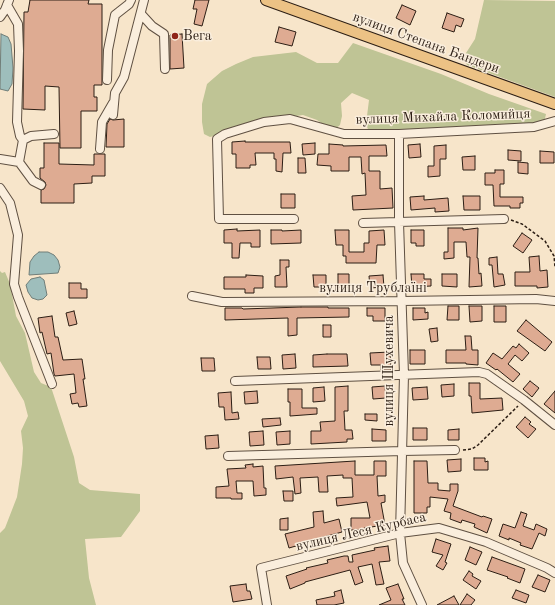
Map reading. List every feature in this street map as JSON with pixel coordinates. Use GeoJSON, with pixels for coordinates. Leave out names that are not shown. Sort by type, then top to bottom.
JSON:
{"type":"FeatureCollection","features":[{"type":"Feature","properties":{"kind":"main road","name":"вулиця Степана Бандери"},"geometry":{"type":"LineString","coordinates":[[272,1],[555,104]]}},
{"type":"Feature","properties":{"kind":"street"},"geometry":{"type":"LineString","coordinates":[[107,80],[108,50],[115,14],[129,4],[131,0]]}},
{"type":"Feature","properties":{"kind":"street"},"geometry":{"type":"LineString","coordinates":[[113,115],[114,93],[124,77],[144,0]]}},
{"type":"Feature","properties":{"kind":"street"},"geometry":{"type":"LineString","coordinates":[[0,17],[8,3]]}},
{"type":"Feature","properties":{"kind":"street"},"geometry":{"type":"LineString","coordinates":[[8,3],[18,24],[19,50],[17,122],[20,136],[23,140],[19,162]]}},
{"type":"Feature","properties":{"kind":"street"},"geometry":{"type":"LineString","coordinates":[[141,14],[152,26],[164,34],[165,69]]}},
{"type":"Feature","properties":{"kind":"street"},"geometry":{"type":"LineString","coordinates":[[100,149],[102,122],[114,102]]}},
{"type":"Feature","properties":{"kind":"street","name":"вулиця Михайла Коломийця"},"geometry":{"type":"LineString","coordinates":[[294,219],[220,219],[217,139],[225,134],[264,122],[290,119],[344,134],[399,134],[534,127],[555,121]]}},
{"type":"Feature","properties":{"kind":"street"},"geometry":{"type":"LineString","coordinates":[[23,140],[31,136],[54,134]]}},
{"type":"Feature","properties":{"kind":"street","name":"вулиця Шухевича"},"geometry":{"type":"LineString","coordinates":[[399,134],[404,375],[400,533],[403,563],[422,605]]}},
{"type":"Feature","properties":{"kind":"street"},"geometry":{"type":"LineString","coordinates":[[0,159],[19,162],[33,180],[41,185]]}},
{"type":"Feature","properties":{"kind":"street"},"geometry":{"type":"LineString","coordinates":[[0,188],[10,203],[18,235],[14,284],[52,384]]}},
{"type":"Feature","properties":{"kind":"street"},"geometry":{"type":"LineString","coordinates":[[364,223],[504,219]]}},
{"type":"Feature","properties":{"kind":"street","name":"вулиця Трублаїні"},"geometry":{"type":"LineString","coordinates":[[192,296],[222,302],[536,299],[555,301]]}},
{"type":"Feature","properties":{"kind":"street"},"geometry":{"type":"LineString","coordinates":[[235,381],[479,372],[487,374],[524,400],[555,425]]}},
{"type":"Feature","properties":{"kind":"street"},"geometry":{"type":"LineString","coordinates":[[228,456],[455,450]]}},
{"type":"Feature","properties":{"kind":"street","name":"вулиця Леся Курбаса"},"geometry":{"type":"LineString","coordinates":[[267,605],[261,568],[400,533],[439,528],[486,542],[547,568],[555,573]]}},
{"type":"Feature","properties":{"kind":"path"},"geometry":{"type":"LineString","coordinates":[[504,219],[522,224],[545,241],[554,256],[555,266]]}},
{"type":"Feature","properties":{"kind":"path"},"geometry":{"type":"LineString","coordinates":[[455,450],[472,449],[478,445],[524,400]]}},
{"type":"Feature","properties":{"kind":"green space"},"geometry":{"type":"Polygon","coordinates":[[[484,0],[555,1],[555,97],[467,65],[465,60],[466,53],[475,39],[484,0]]]}},
{"type":"Feature","properties":{"kind":"green space"},"geometry":{"type":"Polygon","coordinates":[[[353,43],[441,74],[489,94],[546,114],[544,123],[369,132],[366,124],[369,100],[352,93],[341,103],[342,116],[340,125],[333,131],[317,120],[303,115],[268,120],[210,137],[204,134],[202,104],[207,84],[222,71],[253,57],[296,52],[317,63],[338,63],[353,43]]]}},
{"type":"Feature","properties":{"kind":"green space"},"geometry":{"type":"Polygon","coordinates":[[[0,271],[2,273],[5,272],[10,284],[16,316],[25,333],[34,372],[41,383],[51,387],[74,457],[79,483],[90,490],[140,494],[140,511],[121,537],[85,539],[89,578],[96,605],[0,605],[0,533],[5,528],[17,497],[23,448],[21,431],[28,416],[24,401],[0,361],[0,271]]]}},
{"type":"Feature","properties":{"kind":"water"},"geometry":{"type":"Polygon","coordinates":[[[1,34],[8,37],[11,44],[13,68],[12,84],[8,91],[0,89],[1,34]]]}},
{"type":"Feature","properties":{"kind":"water"},"geometry":{"type":"Polygon","coordinates":[[[39,252],[48,252],[54,255],[58,260],[60,267],[58,273],[29,275],[30,262],[39,252]]]}},
{"type":"Feature","properties":{"kind":"water"},"geometry":{"type":"Polygon","coordinates":[[[40,277],[44,280],[47,295],[43,299],[38,300],[32,298],[26,285],[31,279],[40,277]]]}},
{"type":"Feature","properties":{"kind":"building"},"geometry":{"type":"Polygon","coordinates":[[[30,0],[89,0],[88,4],[102,4],[102,85],[94,85],[94,97],[97,97],[97,111],[81,111],[81,148],[60,148],[59,87],[45,86],[45,110],[23,109],[24,12],[28,12],[30,0]]]}},
{"type":"Feature","properties":{"kind":"building"},"geometry":{"type":"Polygon","coordinates":[[[195,0],[209,0],[202,26],[194,24],[197,9],[193,9],[195,0]]]}},
{"type":"Feature","properties":{"kind":"building"},"geometry":{"type":"Polygon","coordinates":[[[402,5],[416,11],[410,25],[396,18],[402,5]]]}},
{"type":"Feature","properties":{"kind":"building"},"geometry":{"type":"Polygon","coordinates":[[[447,13],[464,19],[461,27],[456,25],[454,32],[442,28],[447,13]]]}},
{"type":"Feature","properties":{"kind":"building"},"geometry":{"type":"Polygon","coordinates":[[[279,27],[296,32],[292,46],[275,42],[279,27]]]}},
{"type":"Feature","properties":{"kind":"building"},"geometry":{"type":"Polygon","coordinates":[[[182,34],[184,68],[170,69],[170,35],[182,34]]]}},
{"type":"Feature","properties":{"kind":"building"},"geometry":{"type":"Polygon","coordinates":[[[110,119],[124,119],[124,147],[106,147],[107,124],[110,119]]]}},
{"type":"Feature","properties":{"kind":"building"},"geometry":{"type":"Polygon","coordinates":[[[232,142],[290,142],[291,153],[283,153],[282,172],[276,171],[276,159],[274,159],[274,153],[255,153],[256,165],[250,165],[250,168],[236,168],[236,154],[232,154],[232,142]]]}},
{"type":"Feature","properties":{"kind":"building"},"geometry":{"type":"Polygon","coordinates":[[[44,143],[59,143],[59,164],[94,165],[94,154],[105,154],[105,176],[92,176],[92,183],[74,184],[74,203],[41,203],[41,190],[44,189],[46,185],[40,178],[40,168],[44,168],[44,143]]]}},
{"type":"Feature","properties":{"kind":"building"},"geometry":{"type":"Polygon","coordinates":[[[315,143],[315,154],[303,155],[302,144],[315,143]]]}},
{"type":"Feature","properties":{"kind":"building"},"geometry":{"type":"Polygon","coordinates":[[[329,144],[343,146],[386,145],[387,156],[369,156],[369,171],[380,171],[380,189],[392,188],[393,208],[353,210],[352,196],[366,195],[365,173],[362,174],[361,157],[349,157],[349,171],[331,171],[331,166],[317,165],[318,154],[329,154],[329,144]]]}},
{"type":"Feature","properties":{"kind":"building"},"geometry":{"type":"Polygon","coordinates":[[[420,144],[421,157],[409,158],[408,145],[420,144]]]}},
{"type":"Feature","properties":{"kind":"building"},"geometry":{"type":"Polygon","coordinates":[[[446,145],[446,159],[440,159],[440,176],[428,177],[428,166],[434,166],[434,146],[446,145]]]}},
{"type":"Feature","properties":{"kind":"building"},"geometry":{"type":"Polygon","coordinates":[[[508,150],[521,151],[521,161],[508,160],[508,150]]]}},
{"type":"Feature","properties":{"kind":"building"},"geometry":{"type":"Polygon","coordinates":[[[540,151],[554,152],[554,163],[540,163],[540,151]]]}},
{"type":"Feature","properties":{"kind":"building"},"geometry":{"type":"Polygon","coordinates":[[[475,156],[475,170],[463,170],[462,157],[475,156]]]}},
{"type":"Feature","properties":{"kind":"building"},"geometry":{"type":"Polygon","coordinates":[[[298,158],[305,158],[306,173],[298,173],[298,158]]]}},
{"type":"Feature","properties":{"kind":"building"},"geometry":{"type":"Polygon","coordinates":[[[518,162],[528,163],[528,174],[518,173],[518,162]]]}},
{"type":"Feature","properties":{"kind":"building"},"geometry":{"type":"Polygon","coordinates":[[[495,170],[504,170],[504,184],[500,184],[500,197],[523,197],[523,203],[520,203],[520,208],[510,208],[510,206],[494,206],[493,185],[485,185],[485,173],[495,173],[495,170]]]}},
{"type":"Feature","properties":{"kind":"building"},"geometry":{"type":"Polygon","coordinates":[[[281,194],[295,194],[295,208],[281,208],[281,194]]]}},
{"type":"Feature","properties":{"kind":"building"},"geometry":{"type":"Polygon","coordinates":[[[424,196],[424,200],[448,198],[449,211],[435,212],[435,208],[411,210],[410,197],[424,196]]]}},
{"type":"Feature","properties":{"kind":"building"},"geometry":{"type":"Polygon","coordinates":[[[463,196],[480,196],[480,210],[464,210],[463,196]]]}},
{"type":"Feature","properties":{"kind":"building"},"geometry":{"type":"Polygon","coordinates":[[[448,228],[463,228],[463,230],[478,228],[477,258],[479,274],[481,273],[482,286],[469,287],[470,257],[467,257],[466,242],[454,242],[454,258],[444,259],[444,252],[448,252],[448,228]]]}},
{"type":"Feature","properties":{"kind":"building"},"geometry":{"type":"Polygon","coordinates":[[[237,229],[237,231],[260,230],[260,247],[251,247],[251,243],[240,243],[239,258],[232,258],[232,243],[224,243],[224,230],[237,229]]]}},
{"type":"Feature","properties":{"kind":"building"},"geometry":{"type":"Polygon","coordinates":[[[271,230],[301,230],[301,243],[271,244],[271,230]]]}},
{"type":"Feature","properties":{"kind":"building"},"geometry":{"type":"Polygon","coordinates":[[[335,230],[349,230],[349,252],[364,252],[364,243],[369,243],[369,231],[384,230],[385,245],[377,245],[376,263],[346,263],[346,256],[343,256],[343,245],[336,245],[335,230]]]}},
{"type":"Feature","properties":{"kind":"building"},"geometry":{"type":"Polygon","coordinates":[[[411,230],[424,230],[424,246],[416,246],[416,243],[411,243],[411,230]]]}},
{"type":"Feature","properties":{"kind":"building"},"geometry":{"type":"Polygon","coordinates":[[[522,233],[532,240],[523,253],[513,246],[522,233]]]}},
{"type":"Feature","properties":{"kind":"building"},"geometry":{"type":"Polygon","coordinates":[[[539,256],[540,271],[547,270],[548,287],[537,288],[537,286],[515,286],[515,272],[530,272],[529,257],[539,256]]]}},
{"type":"Feature","properties":{"kind":"building"},"geometry":{"type":"Polygon","coordinates":[[[497,257],[498,274],[503,274],[505,285],[494,287],[492,265],[489,265],[489,258],[497,257]]]}},
{"type":"Feature","properties":{"kind":"building"},"geometry":{"type":"Polygon","coordinates":[[[280,260],[289,260],[289,267],[286,267],[287,287],[275,287],[275,276],[280,275],[280,260]]]}},
{"type":"Feature","properties":{"kind":"building"},"geometry":{"type":"Polygon","coordinates":[[[338,274],[349,274],[349,287],[338,287],[338,274]]]}},
{"type":"Feature","properties":{"kind":"building"},"geometry":{"type":"Polygon","coordinates":[[[411,274],[424,274],[424,279],[431,279],[431,286],[412,287],[411,274]]]}},
{"type":"Feature","properties":{"kind":"building"},"geometry":{"type":"Polygon","coordinates":[[[442,274],[457,274],[457,287],[442,286],[442,274]]]}},
{"type":"Feature","properties":{"kind":"building"},"geometry":{"type":"Polygon","coordinates":[[[246,275],[263,276],[263,288],[254,288],[254,293],[245,293],[245,289],[224,289],[224,277],[246,277],[246,275]]]}},
{"type":"Feature","properties":{"kind":"building"},"geometry":{"type":"Polygon","coordinates":[[[313,275],[326,275],[326,287],[314,287],[313,275]]]}},
{"type":"Feature","properties":{"kind":"building"},"geometry":{"type":"Polygon","coordinates":[[[383,275],[384,287],[370,288],[369,276],[383,275]]]}},
{"type":"Feature","properties":{"kind":"building"},"geometry":{"type":"Polygon","coordinates":[[[69,283],[81,283],[81,289],[87,289],[87,298],[69,298],[69,283]]]}},
{"type":"Feature","properties":{"kind":"building"},"geometry":{"type":"Polygon","coordinates":[[[448,306],[459,306],[459,320],[447,320],[448,306]]]}},
{"type":"Feature","properties":{"kind":"building"},"geometry":{"type":"Polygon","coordinates":[[[469,306],[482,306],[482,321],[470,322],[469,306]]]}},
{"type":"Feature","properties":{"kind":"building"},"geometry":{"type":"Polygon","coordinates":[[[494,306],[506,306],[506,322],[494,322],[494,306]]]}},
{"type":"Feature","properties":{"kind":"building"},"geometry":{"type":"Polygon","coordinates":[[[301,307],[349,308],[349,317],[297,318],[297,335],[288,336],[288,318],[225,320],[225,308],[243,309],[301,307]]]}},
{"type":"Feature","properties":{"kind":"building"},"geometry":{"type":"Polygon","coordinates":[[[367,308],[385,308],[385,321],[373,321],[373,316],[367,316],[367,308]]]}},
{"type":"Feature","properties":{"kind":"building"},"geometry":{"type":"Polygon","coordinates":[[[413,308],[425,308],[425,313],[428,312],[428,319],[413,320],[413,308]]]}},
{"type":"Feature","properties":{"kind":"building"},"geometry":{"type":"Polygon","coordinates":[[[74,311],[77,324],[69,326],[66,313],[74,311]]]}},
{"type":"Feature","properties":{"kind":"building"},"geometry":{"type":"Polygon","coordinates":[[[52,316],[55,337],[58,337],[63,360],[82,359],[87,406],[79,407],[78,403],[72,404],[70,394],[76,393],[74,374],[55,376],[54,374],[51,353],[47,354],[42,332],[40,333],[38,318],[52,316]]]}},
{"type":"Feature","properties":{"kind":"building"},"geometry":{"type":"Polygon","coordinates":[[[526,320],[552,342],[545,351],[517,331],[526,320]]]}},
{"type":"Feature","properties":{"kind":"building"},"geometry":{"type":"Polygon","coordinates":[[[323,325],[331,325],[331,337],[323,337],[323,325]]]}},
{"type":"Feature","properties":{"kind":"building"},"geometry":{"type":"Polygon","coordinates":[[[437,328],[438,341],[431,342],[429,329],[437,328]]]}},
{"type":"Feature","properties":{"kind":"building"},"geometry":{"type":"Polygon","coordinates":[[[465,336],[471,336],[472,350],[478,350],[478,365],[466,363],[446,363],[446,350],[466,350],[465,336]]]}},
{"type":"Feature","properties":{"kind":"building"},"geometry":{"type":"Polygon","coordinates":[[[519,344],[529,353],[522,361],[515,355],[508,364],[520,374],[513,382],[497,369],[496,370],[486,363],[493,353],[502,359],[513,346],[516,348],[519,344]]]}},
{"type":"Feature","properties":{"kind":"building"},"geometry":{"type":"Polygon","coordinates":[[[410,350],[425,350],[425,364],[410,364],[410,350]]]}},
{"type":"Feature","properties":{"kind":"building"},"geometry":{"type":"Polygon","coordinates":[[[390,352],[391,370],[381,370],[381,365],[371,365],[370,353],[390,352]]]}},
{"type":"Feature","properties":{"kind":"building"},"geometry":{"type":"Polygon","coordinates":[[[295,354],[296,368],[283,369],[282,355],[295,354]]]}},
{"type":"Feature","properties":{"kind":"building"},"geometry":{"type":"Polygon","coordinates":[[[347,354],[348,366],[313,367],[313,355],[347,354]]]}},
{"type":"Feature","properties":{"kind":"building"},"geometry":{"type":"Polygon","coordinates":[[[257,357],[270,357],[271,369],[258,369],[257,357]]]}},
{"type":"Feature","properties":{"kind":"building"},"geometry":{"type":"Polygon","coordinates":[[[201,358],[214,358],[215,371],[202,371],[201,358]]]}},
{"type":"Feature","properties":{"kind":"building"},"geometry":{"type":"Polygon","coordinates":[[[530,381],[539,388],[532,397],[523,389],[530,381]]]}},
{"type":"Feature","properties":{"kind":"building"},"geometry":{"type":"Polygon","coordinates":[[[469,383],[480,383],[480,399],[502,398],[503,410],[472,413],[471,396],[469,396],[469,383]]]}},
{"type":"Feature","properties":{"kind":"building"},"geometry":{"type":"Polygon","coordinates":[[[454,384],[454,396],[442,397],[441,385],[454,384]]]}},
{"type":"Feature","properties":{"kind":"building"},"geometry":{"type":"Polygon","coordinates":[[[348,386],[348,411],[344,411],[345,430],[352,430],[353,439],[347,439],[347,442],[311,444],[311,431],[321,431],[320,422],[335,421],[335,387],[348,386]]]}},
{"type":"Feature","properties":{"kind":"building"},"geometry":{"type":"Polygon","coordinates":[[[385,386],[386,398],[373,399],[372,387],[385,386]]]}},
{"type":"Feature","properties":{"kind":"building"},"geometry":{"type":"Polygon","coordinates":[[[324,387],[325,401],[313,402],[313,388],[324,387]]]}},
{"type":"Feature","properties":{"kind":"building"},"geometry":{"type":"Polygon","coordinates":[[[427,387],[428,399],[413,400],[412,388],[427,387]]]}},
{"type":"Feature","properties":{"kind":"building"},"geometry":{"type":"Polygon","coordinates":[[[288,389],[302,389],[302,408],[317,408],[317,414],[290,416],[288,389]]]}},
{"type":"Feature","properties":{"kind":"building"},"geometry":{"type":"Polygon","coordinates":[[[257,391],[258,403],[245,404],[244,392],[257,391]]]}},
{"type":"Feature","properties":{"kind":"building"},"geometry":{"type":"Polygon","coordinates":[[[555,391],[555,413],[544,404],[555,391]]]}},
{"type":"Feature","properties":{"kind":"building"},"geometry":{"type":"Polygon","coordinates":[[[231,392],[232,413],[238,412],[239,419],[225,420],[224,407],[219,407],[218,393],[231,392]]]}},
{"type":"Feature","properties":{"kind":"building"},"geometry":{"type":"Polygon","coordinates":[[[365,414],[377,414],[377,421],[365,420],[365,414]]]}},
{"type":"Feature","properties":{"kind":"building"},"geometry":{"type":"Polygon","coordinates":[[[525,417],[531,422],[529,424],[536,429],[528,438],[516,427],[525,417]]]}},
{"type":"Feature","properties":{"kind":"building"},"geometry":{"type":"Polygon","coordinates":[[[280,418],[281,425],[263,427],[262,419],[280,418]]]}},
{"type":"Feature","properties":{"kind":"building"},"geometry":{"type":"Polygon","coordinates":[[[413,428],[427,428],[427,440],[413,440],[413,428]]]}},
{"type":"Feature","properties":{"kind":"building"},"geometry":{"type":"Polygon","coordinates":[[[372,429],[386,430],[386,441],[372,441],[372,429]]]}},
{"type":"Feature","properties":{"kind":"building"},"geometry":{"type":"Polygon","coordinates":[[[459,429],[459,440],[448,440],[448,430],[459,429]]]}},
{"type":"Feature","properties":{"kind":"building"},"geometry":{"type":"Polygon","coordinates":[[[263,431],[264,445],[250,446],[249,432],[263,431]]]}},
{"type":"Feature","properties":{"kind":"building"},"geometry":{"type":"Polygon","coordinates":[[[290,431],[290,444],[277,445],[276,432],[290,431]]]}},
{"type":"Feature","properties":{"kind":"building"},"geometry":{"type":"Polygon","coordinates":[[[218,435],[219,448],[206,449],[205,436],[218,435]]]}},
{"type":"Feature","properties":{"kind":"building"},"geometry":{"type":"Polygon","coordinates":[[[474,458],[485,458],[485,462],[488,461],[488,470],[474,470],[474,458]]]}},
{"type":"Feature","properties":{"kind":"building"},"geometry":{"type":"Polygon","coordinates":[[[461,459],[461,471],[448,472],[447,460],[461,459]]]}},
{"type":"Feature","properties":{"kind":"building"},"geometry":{"type":"Polygon","coordinates":[[[355,461],[355,475],[374,475],[374,461],[386,461],[386,476],[377,476],[378,496],[385,495],[385,502],[381,503],[385,525],[364,528],[364,530],[351,530],[351,518],[370,518],[367,502],[337,506],[336,498],[353,497],[352,478],[343,478],[343,475],[327,476],[328,492],[319,492],[318,477],[300,478],[301,493],[295,494],[293,477],[276,479],[275,466],[355,461]]]}},
{"type":"Feature","properties":{"kind":"building"},"geometry":{"type":"Polygon","coordinates":[[[414,461],[427,461],[428,483],[438,483],[438,490],[450,491],[450,484],[458,484],[458,491],[453,506],[482,517],[492,519],[487,533],[474,527],[475,524],[462,520],[461,523],[450,519],[451,513],[444,511],[448,499],[430,497],[430,507],[427,507],[427,513],[414,513],[414,461]]]}},
{"type":"Feature","properties":{"kind":"building"},"geometry":{"type":"Polygon","coordinates":[[[253,464],[253,467],[263,466],[264,488],[266,488],[266,495],[254,496],[253,481],[236,481],[237,493],[242,493],[242,499],[216,498],[216,487],[229,486],[227,469],[246,468],[245,465],[253,464]]]}},
{"type":"Feature","properties":{"kind":"building"},"geometry":{"type":"Polygon","coordinates":[[[283,491],[293,491],[293,501],[284,501],[283,491]]]}},
{"type":"Feature","properties":{"kind":"building"},"geometry":{"type":"Polygon","coordinates":[[[323,511],[324,523],[339,519],[342,532],[289,548],[285,534],[314,527],[313,512],[323,511]]]}},
{"type":"Feature","properties":{"kind":"building"},"geometry":{"type":"Polygon","coordinates":[[[521,512],[527,514],[523,526],[534,530],[536,524],[547,529],[545,536],[539,533],[532,549],[520,545],[521,543],[509,538],[509,540],[499,536],[503,524],[515,528],[521,512]]]}},
{"type":"Feature","properties":{"kind":"building"},"geometry":{"type":"Polygon","coordinates":[[[288,518],[288,530],[280,530],[280,519],[288,518]]]}},
{"type":"Feature","properties":{"kind":"building"},"geometry":{"type":"Polygon","coordinates":[[[436,539],[451,544],[445,562],[447,563],[443,570],[436,566],[443,555],[432,552],[436,539]]]}},
{"type":"Feature","properties":{"kind":"building"},"geometry":{"type":"Polygon","coordinates":[[[388,546],[390,561],[379,562],[384,584],[376,585],[372,564],[358,567],[363,582],[355,585],[350,570],[305,582],[290,589],[286,576],[307,569],[306,568],[328,563],[327,560],[344,556],[348,556],[349,562],[353,562],[352,555],[375,550],[374,548],[388,546]]]}},
{"type":"Feature","properties":{"kind":"building"},"geometry":{"type":"Polygon","coordinates":[[[470,547],[482,552],[476,565],[465,560],[470,547]]]}},
{"type":"Feature","properties":{"kind":"building"},"geometry":{"type":"Polygon","coordinates":[[[492,557],[525,569],[520,583],[487,570],[492,557]]]}},
{"type":"Feature","properties":{"kind":"building"},"geometry":{"type":"Polygon","coordinates":[[[469,571],[473,574],[472,576],[481,581],[476,589],[463,580],[469,571]]]}},
{"type":"Feature","properties":{"kind":"building"},"geometry":{"type":"Polygon","coordinates":[[[538,575],[550,580],[545,592],[532,587],[538,575]]]}},
{"type":"Feature","properties":{"kind":"building"},"geometry":{"type":"Polygon","coordinates":[[[246,584],[247,591],[250,591],[252,599],[233,602],[230,586],[246,584]]]}},
{"type":"Feature","properties":{"kind":"building"},"geometry":{"type":"Polygon","coordinates":[[[398,584],[405,605],[379,605],[391,600],[386,588],[398,584]]]}},
{"type":"Feature","properties":{"kind":"building"},"geometry":{"type":"Polygon","coordinates":[[[341,590],[344,603],[334,605],[317,605],[316,600],[335,596],[334,592],[341,590]]]}},
{"type":"Feature","properties":{"kind":"building"},"geometry":{"type":"Polygon","coordinates":[[[516,590],[529,595],[526,603],[512,598],[516,590]]]}},
{"type":"Feature","properties":{"kind":"building"},"geometry":{"type":"Polygon","coordinates":[[[467,594],[475,600],[471,605],[460,605],[467,594]]]}},
{"type":"Feature","properties":{"kind":"building"},"geometry":{"type":"Polygon","coordinates":[[[454,596],[459,605],[437,605],[454,596]]]}},
{"type":"Feature","properties":{"kind":"place","name":"Вега"},"geometry":{"type":"Point","coordinates":[175,36]}}]}
